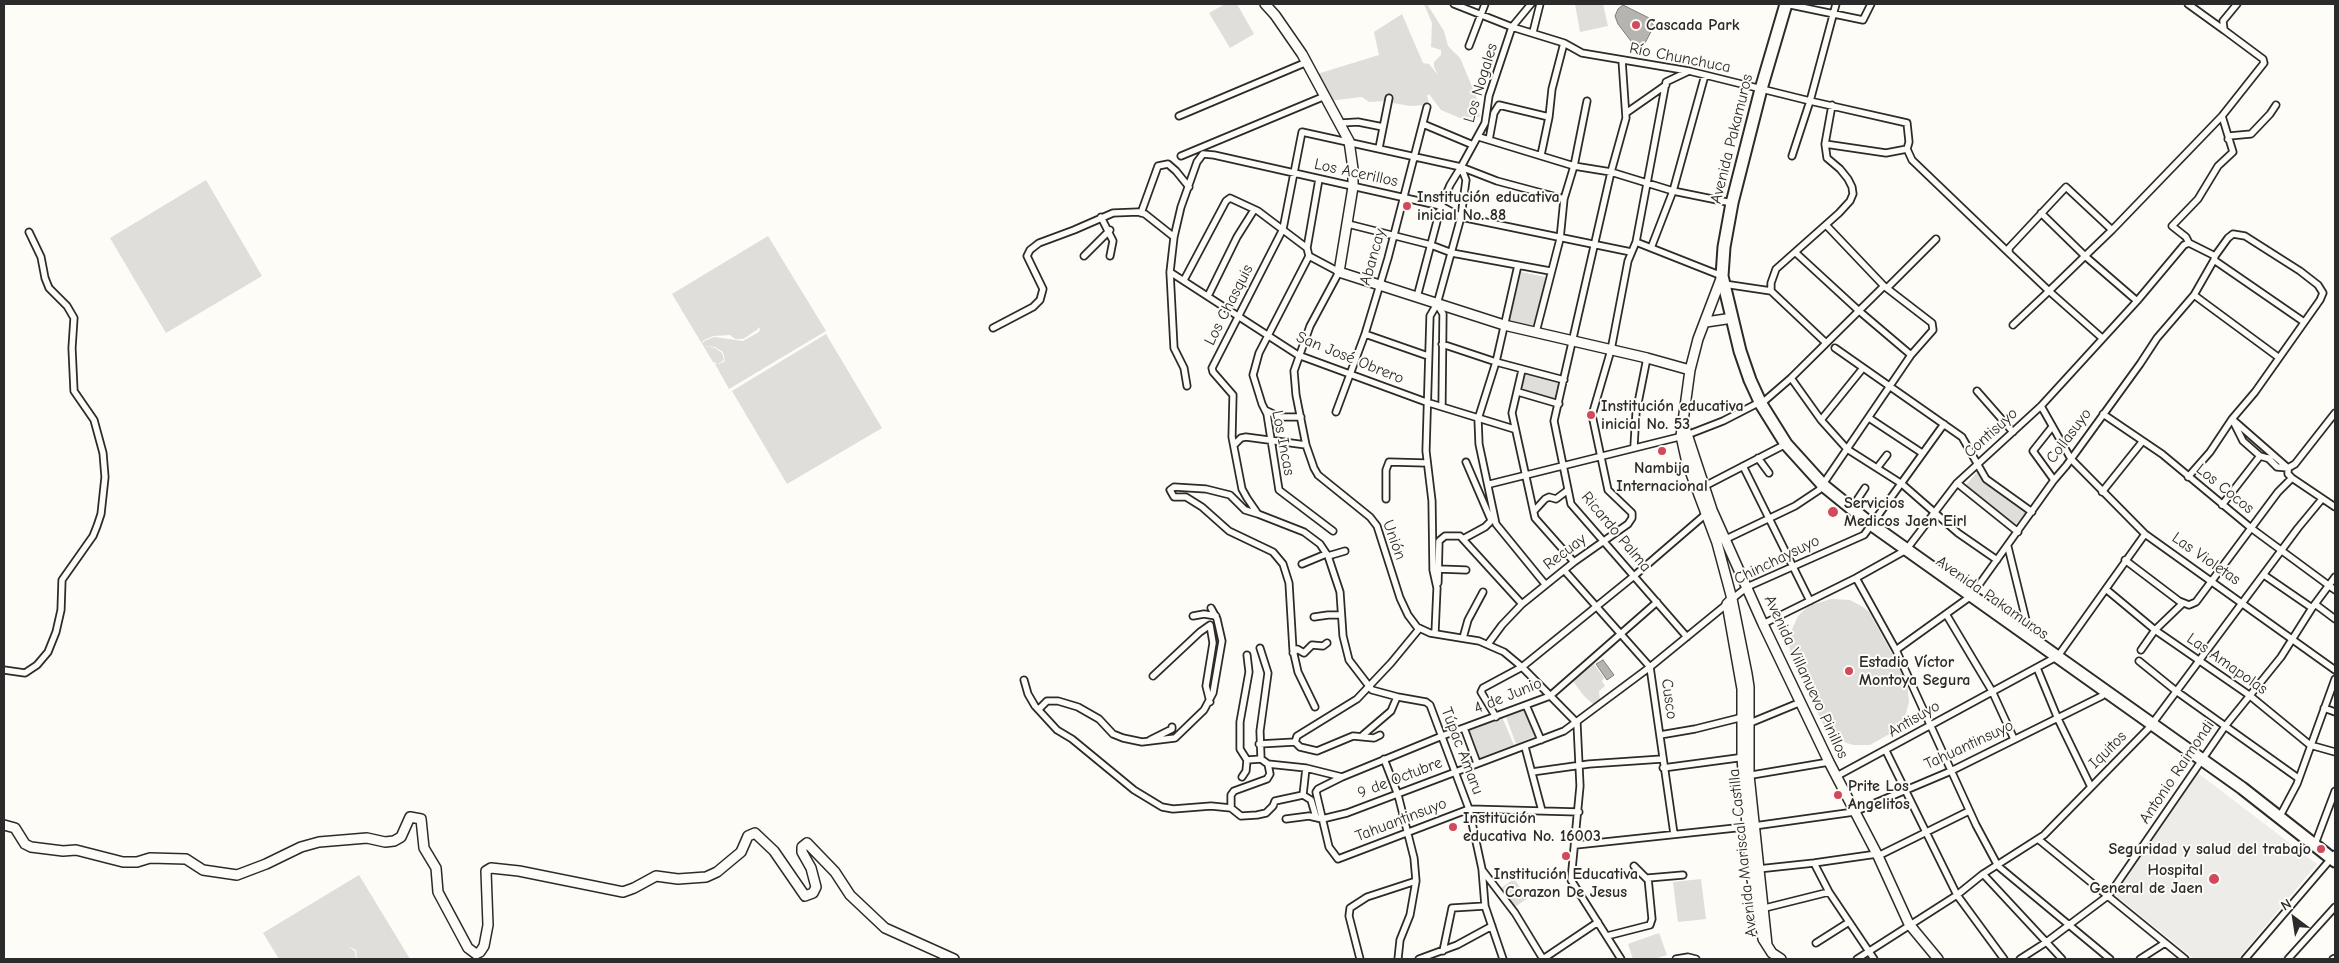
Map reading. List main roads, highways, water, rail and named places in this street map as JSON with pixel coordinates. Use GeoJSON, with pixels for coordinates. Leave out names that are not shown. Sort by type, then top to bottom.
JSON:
{"type":"FeatureCollection","features":[{"type":"Feature","properties":{"kind":"highway","name":"Avenida Pakamuros"},"geometry":{"type":"LineString","coordinates":[[1786,4],[1760,90],[1732,203],[1724,246],[1723,280],[1729,318],[1758,404],[1784,445],[1821,488],[1870,528],[2280,816],[2315,844],[2332,861]]}},
{"type":"Feature","properties":{"kind":"highway","name":"Avenida Pakamuros"},"geometry":{"type":"LineString","coordinates":[[1821,488],[1851,509],[1870,528]]}},
{"type":"Feature","properties":{"kind":"highway","name":"Avenida Pakamuros"},"geometry":{"type":"LineString","coordinates":[[1968,598],[2026,635],[2102,696],[2150,726]]}},
{"type":"Feature","properties":{"kind":"highway","name":"Avenida Pakamuros"},"geometry":{"type":"LineString","coordinates":[[2201,762],[2332,861]]}},
{"type":"Feature","properties":{"kind":"place","name":"Cascada Park"},"geometry":{"type":"Point","coordinates":[1636,25]}},
{"type":"Feature","properties":{"kind":"place","name":"Institución educativa inicial No. 88"},"geometry":{"type":"Point","coordinates":[1407,206]}},
{"type":"Feature","properties":{"kind":"place","name":"Institución educativa inicial No. 53"},"geometry":{"type":"Point","coordinates":[1591,415]}},
{"type":"Feature","properties":{"kind":"place","name":"Nambija Internacional"},"geometry":{"type":"Point","coordinates":[1662,451]}},
{"type":"Feature","properties":{"kind":"place","name":"Servicios Medicos Jaen Eirl"},"geometry":{"type":"Point","coordinates":[1833,512]}},
{"type":"Feature","properties":{"kind":"place","name":"Estadio Víctor Montoya Segura"},"geometry":{"type":"Point","coordinates":[1849,671]}},
{"type":"Feature","properties":{"kind":"place","name":"Prite Los Angelitos"},"geometry":{"type":"Point","coordinates":[1838,795]}},
{"type":"Feature","properties":{"kind":"place","name":"Institución educativa No. 16003"},"geometry":{"type":"Point","coordinates":[1453,827]}},
{"type":"Feature","properties":{"kind":"place","name":"Seguridad y salud del trabajo"},"geometry":{"type":"Point","coordinates":[2321,849]}},
{"type":"Feature","properties":{"kind":"place","name":"Institución Educativa Corazon De Jesus"},"geometry":{"type":"Point","coordinates":[1566,856]}},
{"type":"Feature","properties":{"kind":"place","name":"Hospital General de Jaen"},"geometry":{"type":"Point","coordinates":[2214,879]}}]}
